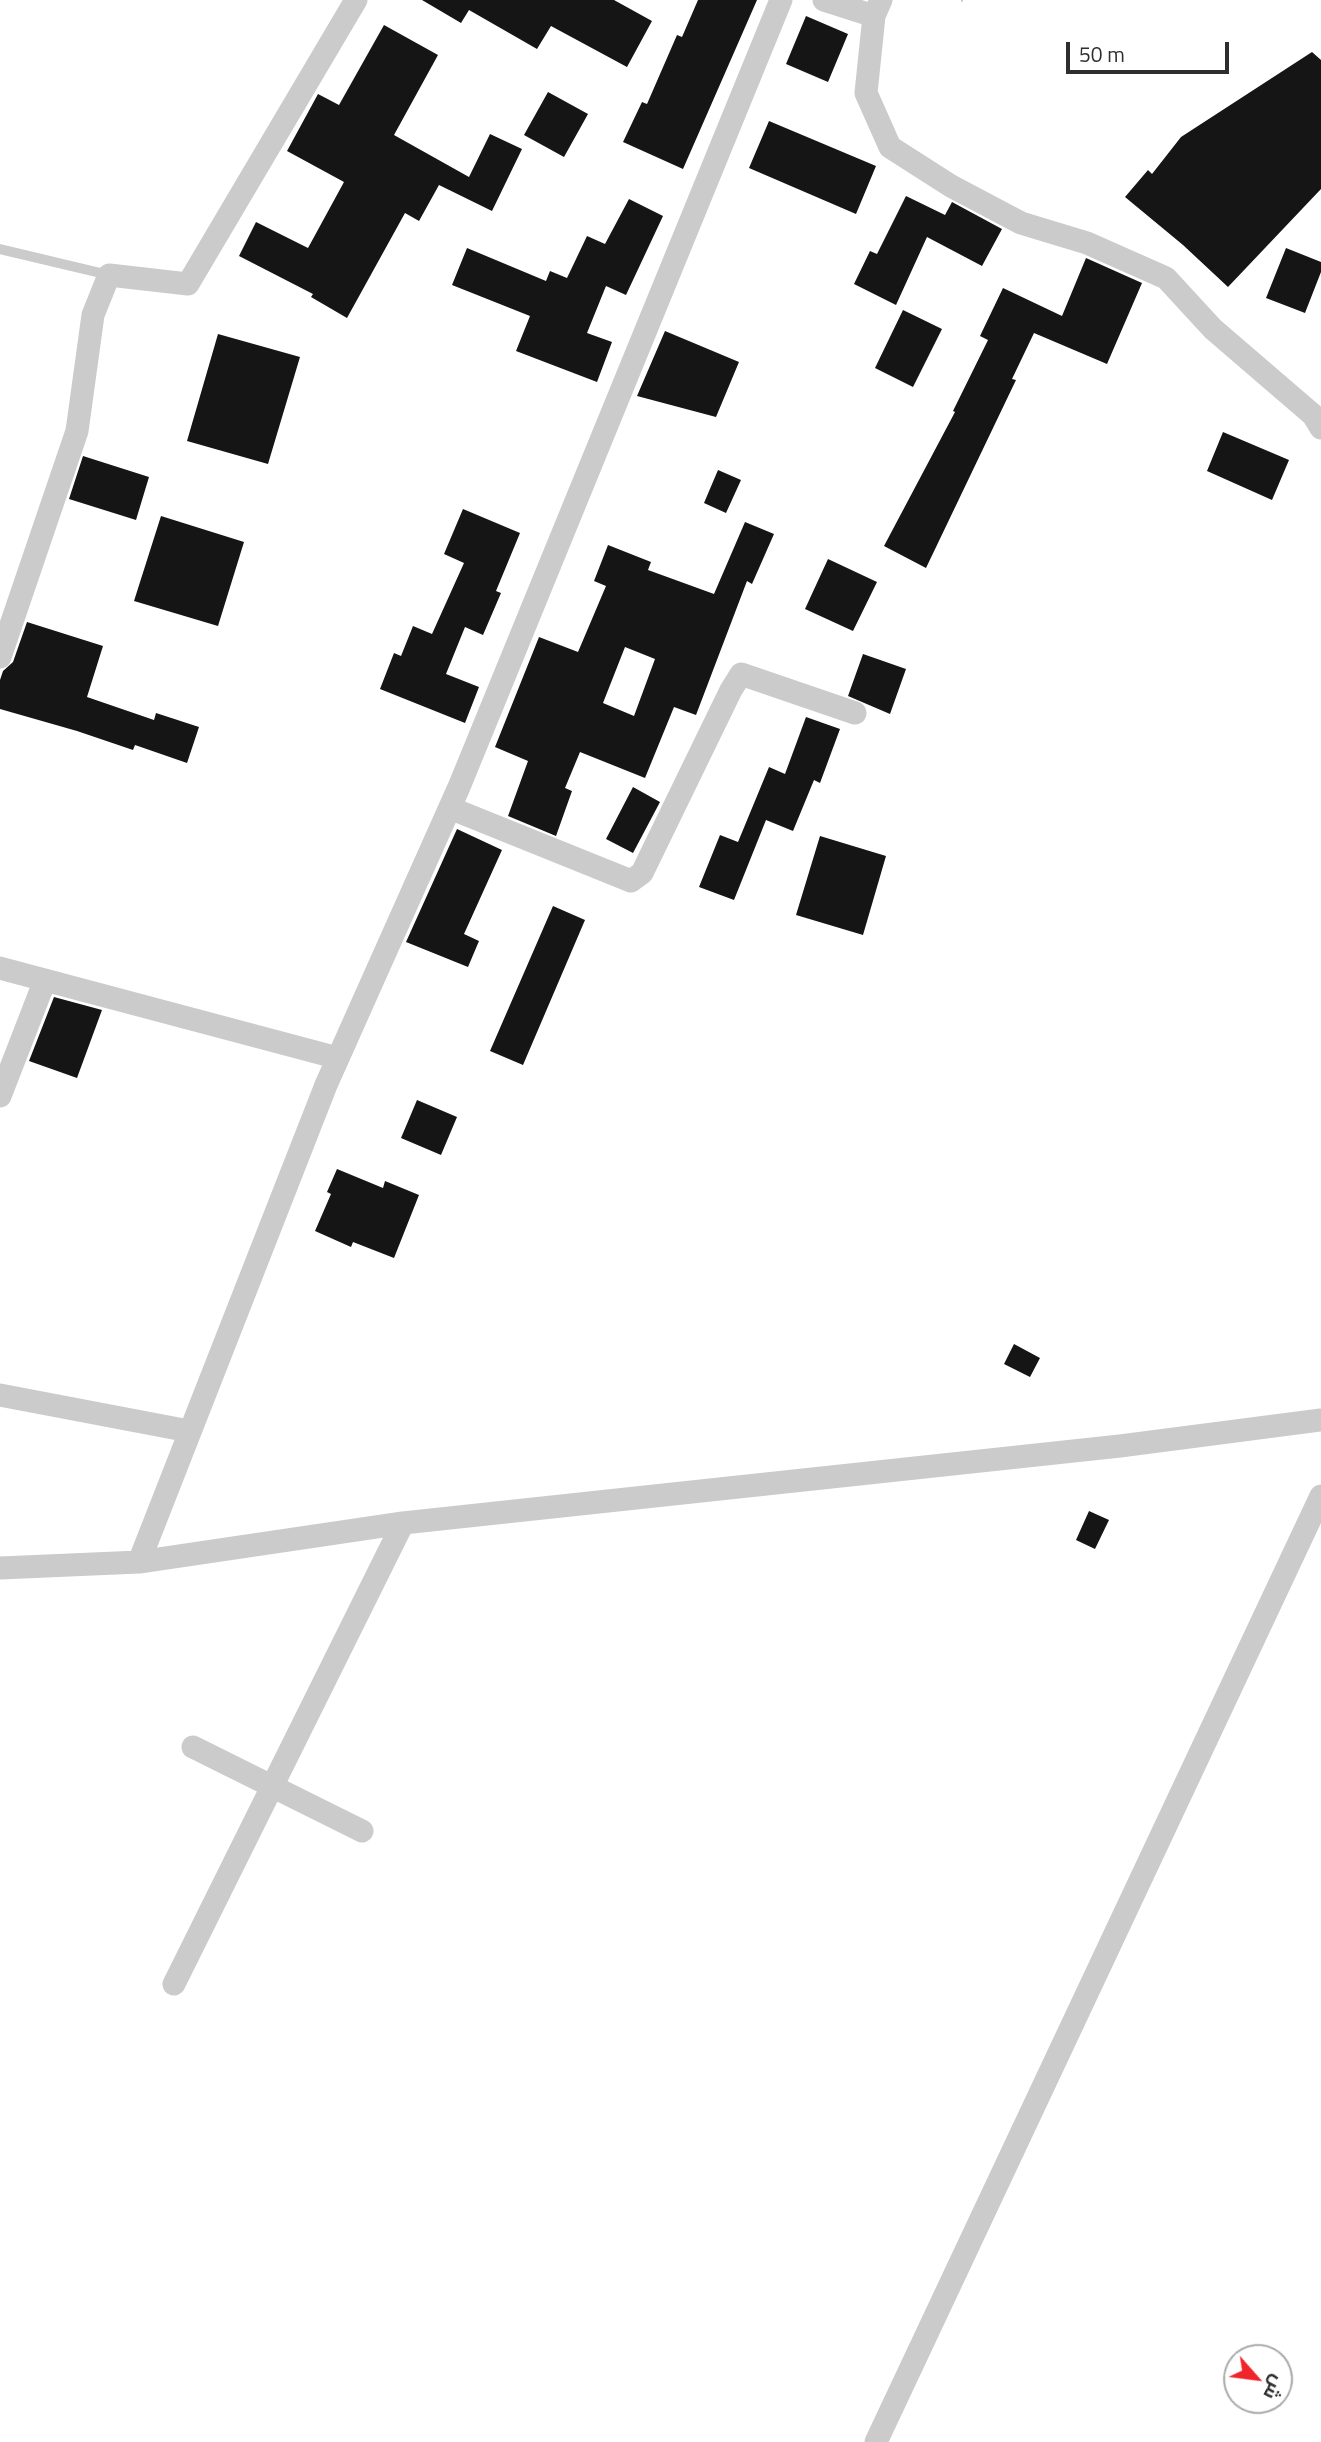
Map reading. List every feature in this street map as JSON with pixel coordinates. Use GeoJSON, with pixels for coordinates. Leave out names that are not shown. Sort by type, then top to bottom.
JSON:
{"type":"FeatureCollection","features":[{"type":"Feature","properties":{"kind":"street"},"geometry":{"type":"LineString","coordinates":[[0,657],[77,432],[93,315],[108,275],[188,284],[356,0]]}},
{"type":"Feature","properties":{"kind":"street"},"geometry":{"type":"LineString","coordinates":[[139,1562],[338,1058],[450,808],[781,0]]}},
{"type":"Feature","properties":{"kind":"street"},"geometry":{"type":"LineString","coordinates":[[824,0],[877,8],[866,93],[890,147],[951,186],[1021,223],[1087,243],[1166,278],[1213,330],[1313,415],[1321,428]]}},
{"type":"Feature","properties":{"kind":"street"},"geometry":{"type":"LineString","coordinates":[[450,808],[631,881],[642,873],[741,674],[855,713]]}},
{"type":"Feature","properties":{"kind":"street"},"geometry":{"type":"LineString","coordinates":[[0,968],[338,1058]]}},
{"type":"Feature","properties":{"kind":"street"},"geometry":{"type":"LineString","coordinates":[[0,1096],[45,980]]}},
{"type":"Feature","properties":{"kind":"street"},"geometry":{"type":"LineString","coordinates":[[0,1395],[189,1432]]}},
{"type":"Feature","properties":{"kind":"street"},"geometry":{"type":"LineString","coordinates":[[0,1568],[139,1562],[403,1523],[1318,1426]]}},
{"type":"Feature","properties":{"kind":"street"},"geometry":{"type":"LineString","coordinates":[[876,2442],[1321,1496]]}},
{"type":"Feature","properties":{"kind":"street"},"geometry":{"type":"LineString","coordinates":[[174,1984],[403,1523]]}},
{"type":"Feature","properties":{"kind":"street"},"geometry":{"type":"LineString","coordinates":[[192,1746],[362,1831]]}},
{"type":"Feature","properties":{"kind":"lane"},"geometry":{"type":"LineString","coordinates":[[0,249],[108,275]]}},
{"type":"Feature","properties":{"kind":"building"},"geometry":{"type":"Polygon","coordinates":[[[422,0],[614,0],[652,21],[627,67],[551,26],[537,49],[469,10],[461,23],[422,0]]]}},
{"type":"Feature","properties":{"kind":"building"},"geometry":{"type":"Polygon","coordinates":[[[698,0],[757,0],[683,169],[623,142],[642,102],[647,104],[677,35],[682,37],[698,0]]]}},
{"type":"Feature","properties":{"kind":"building"},"geometry":{"type":"Polygon","coordinates":[[[806,16],[848,34],[828,82],[786,64],[806,16]]]}},
{"type":"Feature","properties":{"kind":"building"},"geometry":{"type":"Polygon","coordinates":[[[384,25],[438,55],[394,135],[469,177],[490,134],[522,149],[492,211],[439,185],[419,221],[405,213],[347,318],[311,297],[313,294],[239,256],[256,222],[308,248],[344,182],[287,151],[318,94],[339,105],[384,25]]]}},
{"type":"Feature","properties":{"kind":"building"},"geometry":{"type":"Polygon","coordinates":[[[1312,52],[1321,60],[1321,189],[1228,287],[1125,197],[1148,170],[1152,174],[1181,137],[1312,52]]]}},
{"type":"Feature","properties":{"kind":"building"},"geometry":{"type":"Polygon","coordinates":[[[548,92],[588,114],[564,157],[524,135],[548,92]]]}},
{"type":"Feature","properties":{"kind":"building"},"geometry":{"type":"Polygon","coordinates":[[[769,121],[876,166],[856,214],[749,168],[769,121]]]}},
{"type":"Feature","properties":{"kind":"building"},"geometry":{"type":"Polygon","coordinates":[[[906,196],[945,215],[952,202],[1002,229],[982,266],[927,237],[896,305],[854,284],[870,251],[877,254],[906,196]]]}},
{"type":"Feature","properties":{"kind":"building"},"geometry":{"type":"Polygon","coordinates":[[[629,199],[663,216],[626,295],[606,286],[587,333],[612,342],[597,382],[516,351],[530,316],[452,285],[467,248],[546,281],[550,271],[567,278],[587,236],[605,244],[629,199]]]}},
{"type":"Feature","properties":{"kind":"building"},"geometry":{"type":"Polygon","coordinates":[[[1286,248],[1321,262],[1321,272],[1305,313],[1266,298],[1286,248]]]}},
{"type":"Feature","properties":{"kind":"building"},"geometry":{"type":"Polygon","coordinates":[[[1086,258],[1142,283],[1107,364],[1034,333],[1012,379],[1016,380],[926,568],[884,546],[955,412],[953,411],[988,340],[980,336],[1003,288],[1062,316],[1086,258]]]}},
{"type":"Feature","properties":{"kind":"building"},"geometry":{"type":"Polygon","coordinates":[[[903,310],[942,329],[913,387],[875,368],[903,310]]]}},
{"type":"Feature","properties":{"kind":"building"},"geometry":{"type":"Polygon","coordinates":[[[665,331],[739,362],[716,417],[637,396],[665,331]]]}},
{"type":"Feature","properties":{"kind":"building"},"geometry":{"type":"Polygon","coordinates":[[[218,334],[300,357],[268,464],[187,441],[218,334]]]}},
{"type":"Feature","properties":{"kind":"building"},"geometry":{"type":"Polygon","coordinates":[[[1223,432],[1289,460],[1272,500],[1207,471],[1223,432]]]}},
{"type":"Feature","properties":{"kind":"building"},"geometry":{"type":"Polygon","coordinates":[[[83,456],[149,477],[136,520],[69,499],[83,456]]]}},
{"type":"Feature","properties":{"kind":"building"},"geometry":{"type":"Polygon","coordinates":[[[718,470],[741,480],[726,513],[704,503],[718,470]]]}},
{"type":"Feature","properties":{"kind":"building"},"geometry":{"type":"Polygon","coordinates":[[[463,509],[520,533],[496,591],[501,593],[483,635],[465,627],[446,674],[479,687],[465,723],[380,689],[394,653],[401,656],[413,626],[432,634],[464,563],[444,554],[463,509]]]}},
{"type":"Feature","properties":{"kind":"building"},"geometry":{"type":"Polygon","coordinates":[[[161,516],[244,542],[218,626],[134,601],[161,516]]]}},
{"type":"Feature","properties":{"kind":"building"},"geometry":{"type":"Polygon","coordinates":[[[745,522],[774,534],[752,584],[747,581],[696,715],[674,707],[645,778],[580,752],[565,788],[572,791],[556,836],[508,816],[528,761],[495,747],[539,637],[578,652],[606,586],[594,581],[608,545],[651,562],[648,570],[714,594],[745,522]],[[625,647],[603,703],[634,716],[655,659],[625,647]]]}},
{"type":"Feature","properties":{"kind":"building"},"geometry":{"type":"Polygon","coordinates":[[[828,559],[877,582],[853,631],[805,609],[828,559]]]}},
{"type":"Feature","properties":{"kind":"building"},"geometry":{"type":"Polygon","coordinates":[[[27,622],[103,646],[87,697],[154,720],[156,713],[199,727],[187,763],[135,745],[133,750],[0,709],[0,680],[3,671],[13,662],[27,622]]]}},
{"type":"Feature","properties":{"kind":"building"},"geometry":{"type":"Polygon","coordinates":[[[863,654],[906,669],[890,714],[848,696],[863,654]]]}},
{"type":"Feature","properties":{"kind":"building"},"geometry":{"type":"Polygon","coordinates":[[[806,717],[840,729],[820,783],[814,780],[793,831],[766,820],[734,900],[699,887],[720,835],[738,842],[769,767],[785,774],[806,717]]]}},
{"type":"Feature","properties":{"kind":"building"},"geometry":{"type":"Polygon","coordinates":[[[633,787],[660,802],[633,853],[606,839],[633,787]]]}},
{"type":"Feature","properties":{"kind":"building"},"geometry":{"type":"Polygon","coordinates":[[[457,829],[502,850],[464,934],[479,941],[468,967],[406,942],[457,829]]]}},
{"type":"Feature","properties":{"kind":"building"},"geometry":{"type":"Polygon","coordinates":[[[820,836],[886,856],[863,935],[796,915],[820,836]]]}},
{"type":"Feature","properties":{"kind":"building"},"geometry":{"type":"Polygon","coordinates":[[[553,906],[585,920],[523,1065],[490,1051],[553,906]]]}},
{"type":"Feature","properties":{"kind":"building"},"geometry":{"type":"Polygon","coordinates":[[[54,997],[102,1010],[77,1078],[29,1061],[54,997]]]}},
{"type":"Feature","properties":{"kind":"building"},"geometry":{"type":"Polygon","coordinates":[[[417,1100],[457,1117],[441,1155],[401,1138],[417,1100]]]}},
{"type":"Feature","properties":{"kind":"building"},"geometry":{"type":"Polygon","coordinates":[[[337,1169],[383,1188],[385,1181],[419,1195],[394,1258],[353,1242],[351,1247],[315,1231],[331,1194],[327,1192],[337,1169]]]}},
{"type":"Feature","properties":{"kind":"building"},"geometry":{"type":"Polygon","coordinates":[[[1014,1344],[1040,1358],[1030,1377],[1004,1364],[1014,1344]]]}},
{"type":"Feature","properties":{"kind":"building"},"geometry":{"type":"Polygon","coordinates":[[[1089,1511],[1109,1520],[1095,1549],[1076,1540],[1089,1511]]]}}]}
